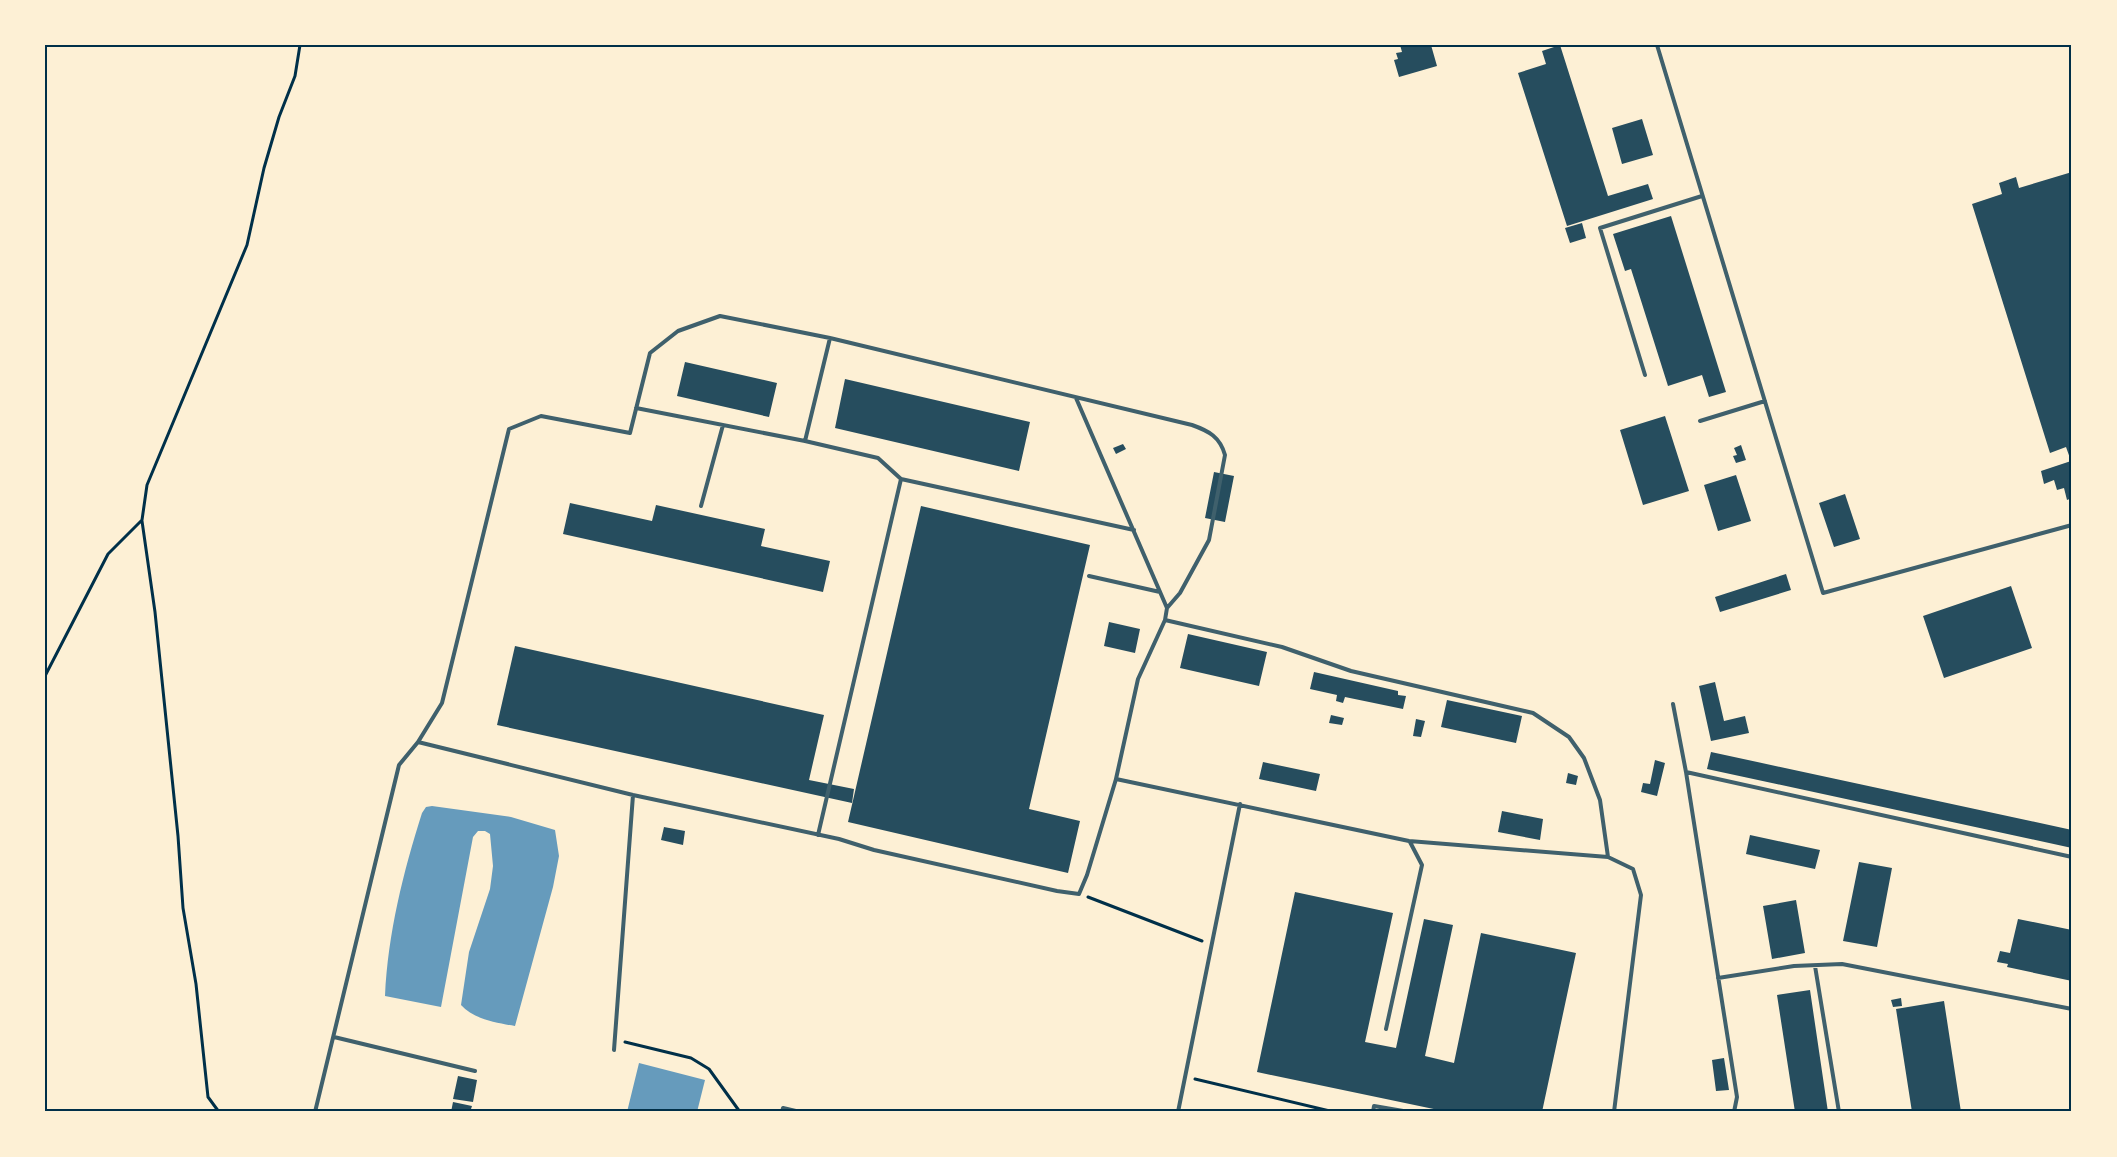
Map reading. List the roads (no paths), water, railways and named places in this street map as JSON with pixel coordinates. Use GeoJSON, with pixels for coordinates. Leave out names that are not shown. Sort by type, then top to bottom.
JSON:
{"type":"FeatureCollection","features":[{"type":"Feature","properties":{"kind":"lane"},"geometry":{"type":"LineString","coordinates":[[1657,45],[1823,593],[2072,525]]}},
{"type":"Feature","properties":{"kind":"lane"},"geometry":{"type":"LineString","coordinates":[[1645,375],[1600,228],[1702,196]]}},
{"type":"Feature","properties":{"kind":"lane"},"geometry":{"type":"LineString","coordinates":[[315,1112],[399,765],[418,742],[442,703],[509,429],[541,416],[630,433],[650,353],[678,331],[720,316],[830,338],[1208,430],[1222,445],[1225,455],[1209,540],[1180,593],[1167,608],[1165,620],[1138,679],[1116,779],[1079,894],[1057,891],[874,850],[818,835],[633,795],[418,742]]}},
{"type":"Feature","properties":{"kind":"lane"},"geometry":{"type":"LineString","coordinates":[[805,441],[830,338]]}},
{"type":"Feature","properties":{"kind":"lane"},"geometry":{"type":"LineString","coordinates":[[1076,398],[1167,608]]}},
{"type":"Feature","properties":{"kind":"lane"},"geometry":{"type":"LineString","coordinates":[[1700,421],[1765,401]]}},
{"type":"Feature","properties":{"kind":"lane"},"geometry":{"type":"LineString","coordinates":[[636,408],[805,441],[878,458],[901,479],[1134,530]]}},
{"type":"Feature","properties":{"kind":"lane"},"geometry":{"type":"LineString","coordinates":[[701,506],[723,425]]}},
{"type":"Feature","properties":{"kind":"lane"},"geometry":{"type":"LineString","coordinates":[[818,835],[901,479]]}},
{"type":"Feature","properties":{"kind":"lane"},"geometry":{"type":"LineString","coordinates":[[1089,576],[1160,592]]}},
{"type":"Feature","properties":{"kind":"lane"},"geometry":{"type":"LineString","coordinates":[[1165,620],[1282,647],[1351,670],[1533,713],[1569,736],[1584,758],[1600,800],[1608,857]]}},
{"type":"Feature","properties":{"kind":"lane"},"geometry":{"type":"LineString","coordinates":[[1673,704],[1686,772],[1737,1097],[1734,1112]]}},
{"type":"Feature","properties":{"kind":"lane"},"geometry":{"type":"LineString","coordinates":[[1686,772],[2072,858]]}},
{"type":"Feature","properties":{"kind":"lane"},"geometry":{"type":"LineString","coordinates":[[1116,779],[1409,841],[1608,857],[1633,868],[1641,895],[1614,1112]]}},
{"type":"Feature","properties":{"kind":"lane"},"geometry":{"type":"LineString","coordinates":[[614,1050],[633,795]]}},
{"type":"Feature","properties":{"kind":"lane"},"geometry":{"type":"LineString","coordinates":[[1178,1112],[1240,804]]}},
{"type":"Feature","properties":{"kind":"lane"},"geometry":{"type":"LineString","coordinates":[[1386,1029],[1422,865],[1409,841]]}},
{"type":"Feature","properties":{"kind":"lane"},"geometry":{"type":"LineString","coordinates":[[1718,978],[1794,966],[1842,964],[2072,1009]]}},
{"type":"Feature","properties":{"kind":"lane"},"geometry":{"type":"LineString","coordinates":[[1815,966],[1839,1112]]}},
{"type":"Feature","properties":{"kind":"lane"},"geometry":{"type":"LineString","coordinates":[[334,1037],[475,1071]]}},
{"type":"Feature","properties":{"kind":"lane"},"geometry":{"type":"LineString","coordinates":[[1373,1112],[1374,1106],[1409,1112]]}},
{"type":"Feature","properties":{"kind":"lane"},"geometry":{"type":"LineString","coordinates":[[782,1112],[783,1108],[800,1112]]}},
{"type":"Feature","properties":{"kind":"water"},"geometry":{"type":"Polygon","coordinates":[[[426,807],[511,817],[555,830],[559,856],[553,887],[515,1026],[479,1017],[461,1005],[469,952],[490,889],[493,866],[490,834],[485,831],[478,831],[473,837],[441,1007],[385,996],[389,949],[403,881],[422,813],[426,807]]]}},
{"type":"Feature","properties":{"kind":"water"},"geometry":{"type":"Polygon","coordinates":[[[639,1063],[705,1080],[697,1112],[627,1112],[639,1063]]]}}]}
